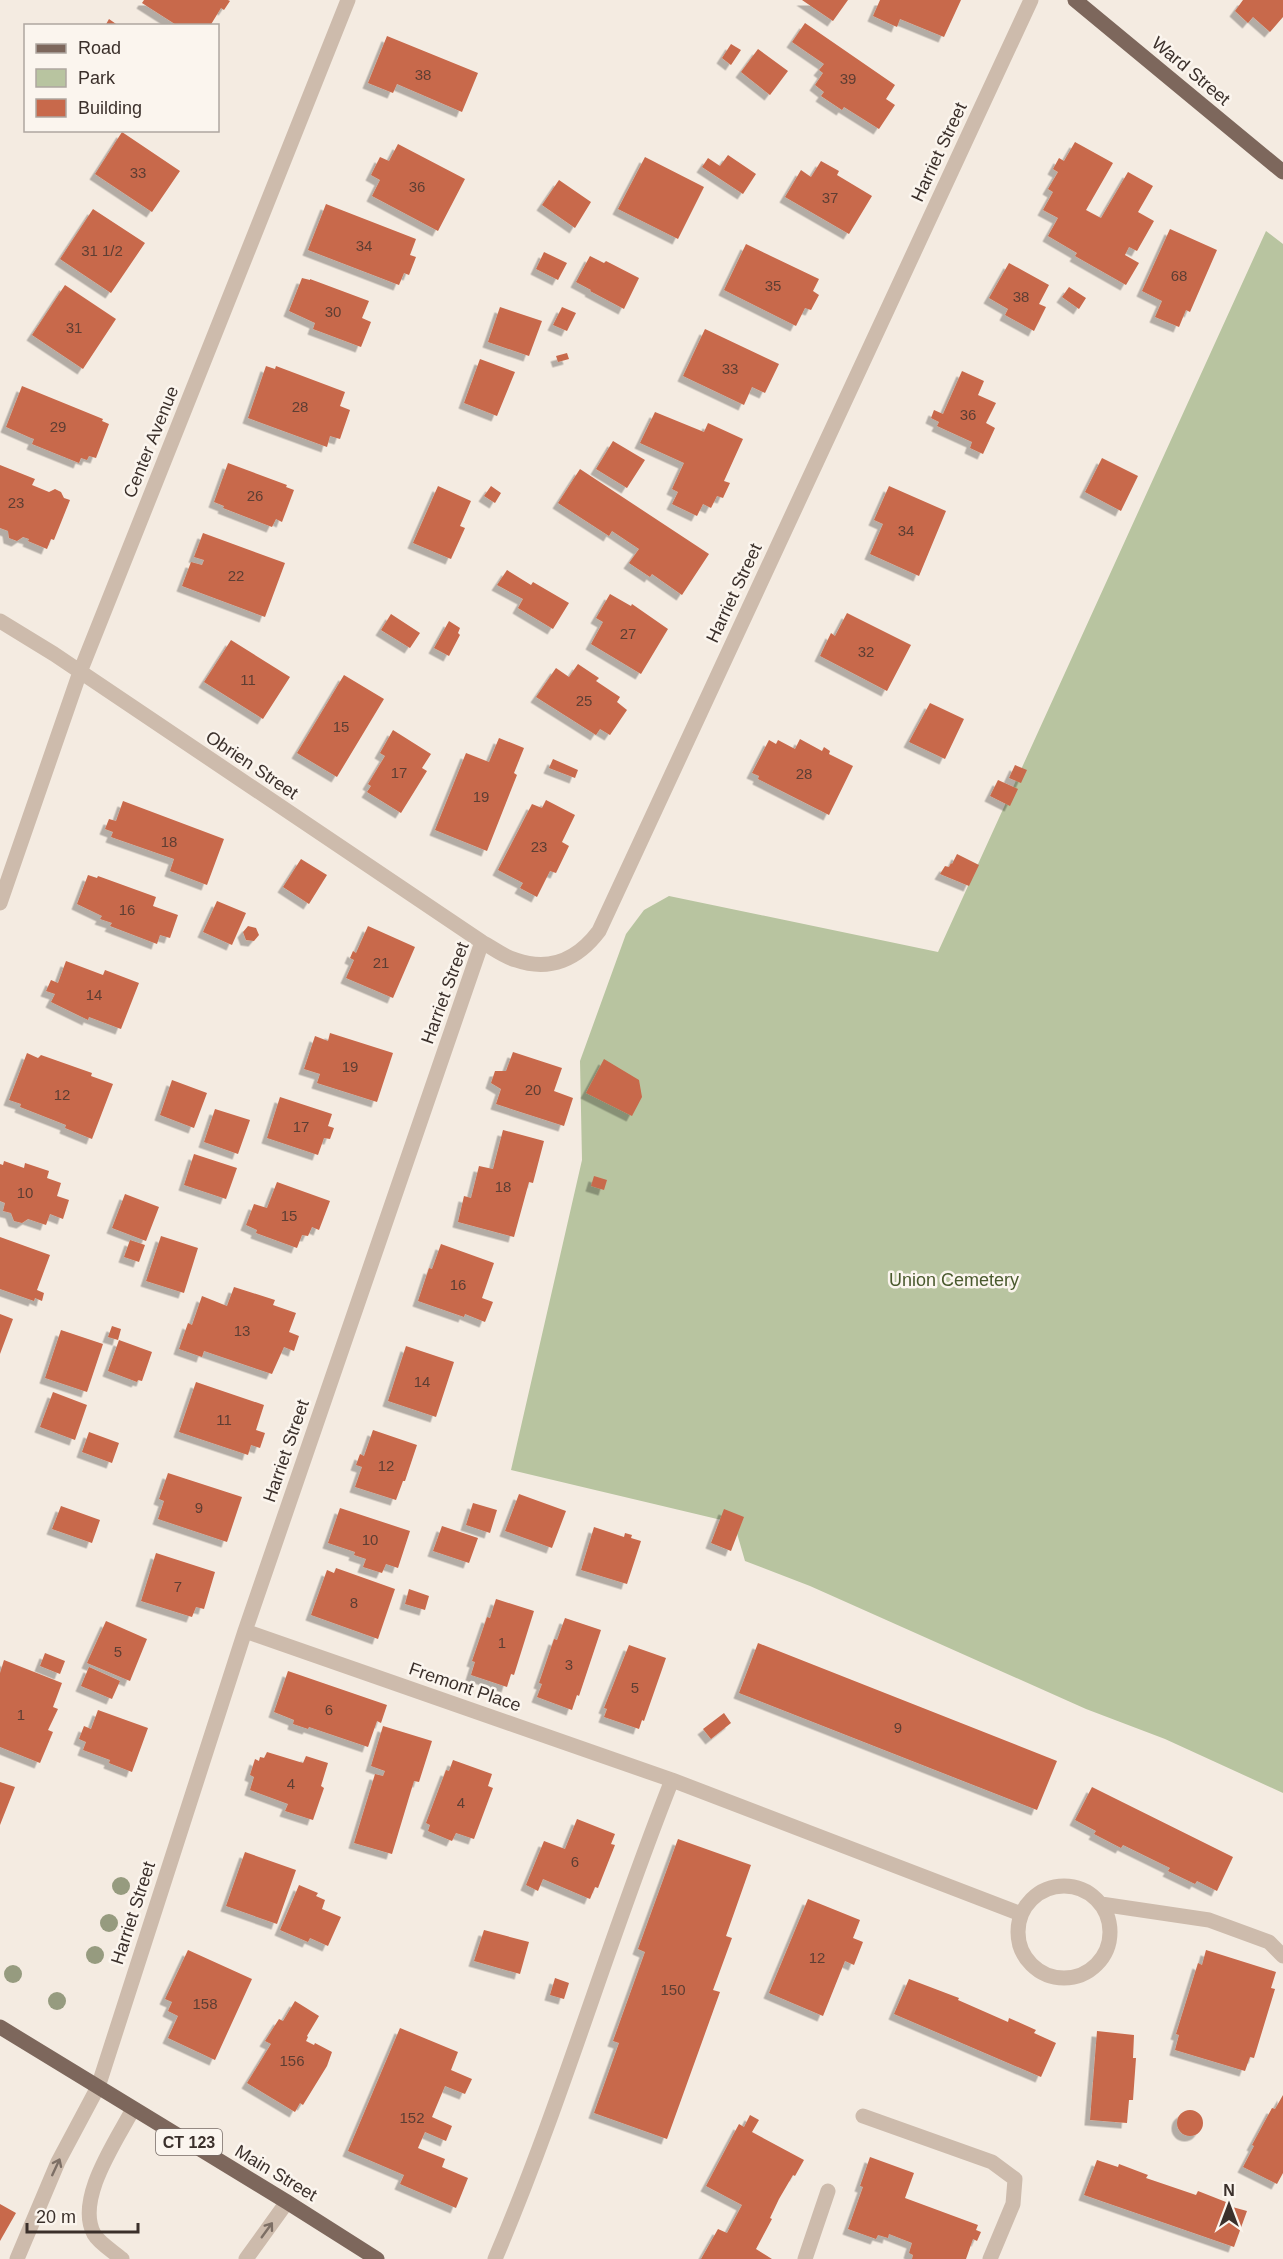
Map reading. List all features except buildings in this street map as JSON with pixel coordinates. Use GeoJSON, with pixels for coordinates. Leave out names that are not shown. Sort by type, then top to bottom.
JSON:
{"type":"FeatureCollection","features":[{"type":"Feature","properties":{"kind":"main road","name":"Ward Street"},"geometry":{"type":"LineString","coordinates":[[1075,0],[1283,172]]}},
{"type":"Feature","properties":{"kind":"main road","name":"Main Street"},"geometry":{"type":"LineString","coordinates":[[0,2027],[377,2259]]}},
{"type":"Feature","properties":{"kind":"street","name":"Center Avenue"},"geometry":{"type":"LineString","coordinates":[[0,903],[80,672],[348,0]]}},
{"type":"Feature","properties":{"kind":"street","name":"Harriet Street"},"geometry":{"type":"LineString","coordinates":[[25,2237],[58,2162],[98,2087],[245,1630],[482,942],[514,960],[533,964],[549,964],[566,960],[579,953],[599,931],[1031,0]]}},
{"type":"Feature","properties":{"kind":"street","name":"Obrien Street"},"geometry":{"type":"LineString","coordinates":[[0,621],[80,672],[482,942]]}},
{"type":"Feature","properties":{"kind":"street","name":"Fremont Place"},"geometry":{"type":"LineString","coordinates":[[245,1630],[672,1780],[1021,1914]]}},
{"type":"Feature","properties":{"kind":"street"},"geometry":{"type":"LineString","coordinates":[[495,2259],[525,2189],[647,1842],[672,1780]]}},
{"type":"Feature","properties":{"kind":"street"},"geometry":{"type":"LineString","coordinates":[[1058,1885],[1074,1887],[1089,1893],[1101,1904],[1108,1917],[1110,1934],[1107,1949],[1100,1962],[1087,1972],[1072,1977],[1048,1975],[1028,1962],[1020,1948],[1017,1932],[1021,1914],[1029,1900],[1042,1890],[1058,1885]]}},
{"type":"Feature","properties":{"kind":"street"},"geometry":{"type":"LineString","coordinates":[[1101,1904],[1209,1920],[1269,1942],[1283,1956]]}},
{"type":"Feature","properties":{"kind":"street"},"geometry":{"type":"LineString","coordinates":[[122,2259],[94,2235],[87,2210],[95,2183],[133,2109]]}},
{"type":"Feature","properties":{"kind":"street"},"geometry":{"type":"LineString","coordinates":[[863,2116],[992,2162],[1015,2180],[1013,2204],[990,2259]]}},
{"type":"Feature","properties":{"kind":"street"},"geometry":{"type":"LineString","coordinates":[[805,2259],[828,2190]]}},
{"type":"Feature","properties":{"kind":"street"},"geometry":{"type":"LineString","coordinates":[[246,2259],[287,2202]]}},
{"type":"Feature","properties":{"kind":"street"},"geometry":{"type":"LineString","coordinates":[[8,2259],[25,2237]]}},
{"type":"Feature","properties":{"kind":"street"},"geometry":{"type":"LineString","coordinates":[[17,2259],[25,2237]]}},
{"type":"Feature","properties":{"kind":"green space","name":"Union Cemetery"},"geometry":{"type":"Polygon","coordinates":[[[1266,231],[1283,244],[1283,1793],[1165,1739],[1086,1709],[810,1586],[745,1561],[734,1523],[511,1470],[582,1160],[580,1061],[626,934],[644,910],[669,896],[938,952],[1266,231]]]}}]}
